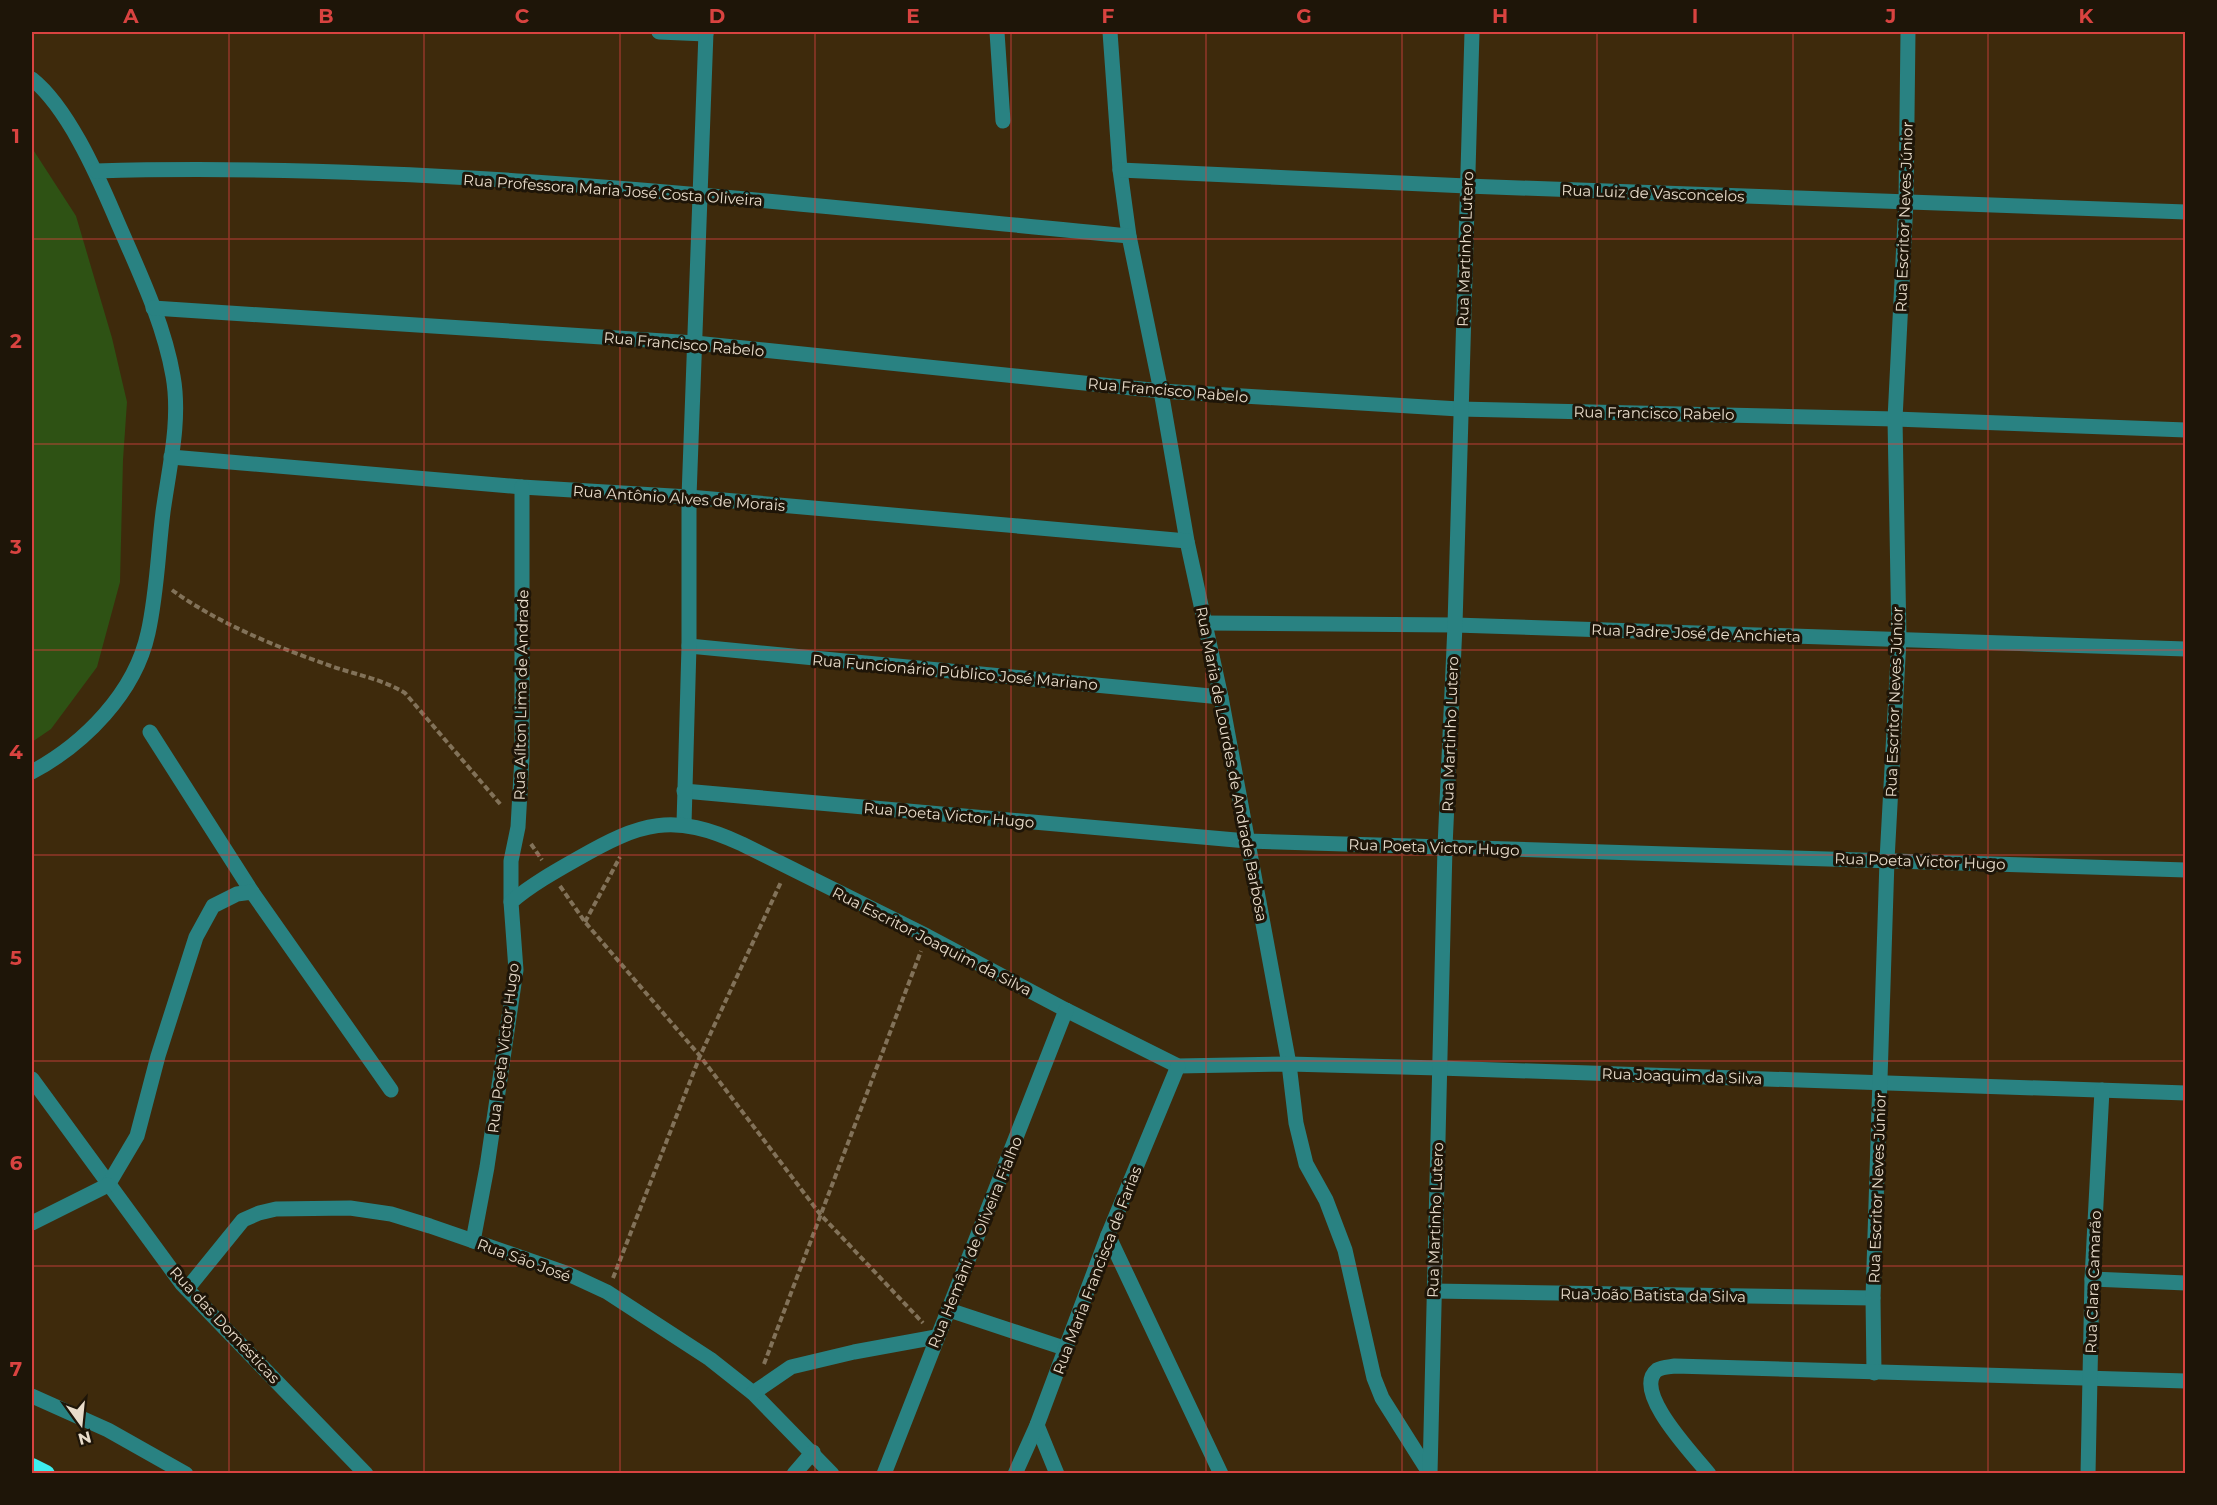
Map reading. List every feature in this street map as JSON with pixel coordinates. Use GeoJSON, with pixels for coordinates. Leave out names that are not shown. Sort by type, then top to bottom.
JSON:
{"type":"FeatureCollection","features":[{"type":"Feature","properties":{"kind":"highway"},"geometry":{"type":"LineString","coordinates":[[32,1467],[46,1473]]}},
{"type":"Feature","properties":{"kind":"street"},"geometry":{"type":"LineString","coordinates":[[511,902],[552,873],[634,829],[664,824],[684,824],[689,646],[689,497],[706,33],[659,32]]}},
{"type":"Feature","properties":{"kind":"street"},"geometry":{"type":"LineString","coordinates":[[997,32],[1004,121]]}},
{"type":"Feature","properties":{"kind":"street","name":"Rua Maria de Lourdes de Andrade Barbosa"},"geometry":{"type":"LineString","coordinates":[[1110,32],[1120,170],[1129,236],[1161,391],[1187,541],[1221,697],[1289,1064],[1296,1123],[1306,1164],[1326,1200],[1345,1250],[1374,1378],[1383,1398],[1430,1473]]}},
{"type":"Feature","properties":{"kind":"street","name":"Rua Martinho Lutero"},"geometry":{"type":"LineString","coordinates":[[1430,1473],[1445,847],[1455,625],[1459,409],[1472,32]]}},
{"type":"Feature","properties":{"kind":"street","name":"Rua Escritor Neves Júnior"},"geometry":{"type":"LineString","coordinates":[[1875,1373],[1873,1298],[1887,860],[1899,639],[1895,419],[1906,201],[1908,32]]}},
{"type":"Feature","properties":{"kind":"street"},"geometry":{"type":"LineString","coordinates":[[32,80],[46,90],[58,106],[96,171],[153,308],[173,377],[175,407],[157,579],[148,634],[137,667],[123,690],[78,742],[56,759],[32,772]]}},
{"type":"Feature","properties":{"kind":"street","name":"Rua Professora Maria José Costa Oliveira"},"geometry":{"type":"LineString","coordinates":[[96,171],[216,168],[307,169],[700,195],[1129,236]]}},
{"type":"Feature","properties":{"kind":"street","name":"Rua Luiz de Vasconcelos"},"geometry":{"type":"LineString","coordinates":[[1120,170],[1467,186],[2186,212]]}},
{"type":"Feature","properties":{"kind":"street","name":"Rua Francisco Rabelo"},"geometry":{"type":"LineString","coordinates":[[153,308],[695,343],[1161,391],[1459,409],[1895,419],[2186,430]]}},
{"type":"Feature","properties":{"kind":"street","name":"Rua Antônio Alves de Morais"},"geometry":{"type":"LineString","coordinates":[[171,457],[522,487],[689,497],[1187,541]]}},
{"type":"Feature","properties":{"kind":"street","name":"Rua Aílton Lima de Andrade"},"geometry":{"type":"LineString","coordinates":[[511,902],[511,861],[518,827],[522,757],[522,487]]}},
{"type":"Feature","properties":{"kind":"street","name":"Rua Padre José de Anchieta"},"geometry":{"type":"LineString","coordinates":[[1206,622],[1455,625],[2186,650]]}},
{"type":"Feature","properties":{"kind":"street","name":"Rua Funcionário Público José Mariano"},"geometry":{"type":"LineString","coordinates":[[689,646],[1221,697]]}},
{"type":"Feature","properties":{"kind":"street"},"geometry":{"type":"LineString","coordinates":[[150,732],[252,892],[391,1090]]}},
{"type":"Feature","properties":{"kind":"street","name":"Rua Poeta Victor Hugo"},"geometry":{"type":"LineString","coordinates":[[684,791],[1247,841],[2186,870]]}},
{"type":"Feature","properties":{"kind":"street","name":"Rua Escritor Joaquim da Silva"},"geometry":{"type":"LineString","coordinates":[[684,824],[711,830],[788,867],[1178,1066]]}},
{"type":"Feature","properties":{"kind":"street"},"geometry":{"type":"LineString","coordinates":[[32,1223],[108,1185],[137,1136],[158,1056],[196,937],[213,906],[237,894],[252,892]]}},
{"type":"Feature","properties":{"kind":"street","name":"Rua Poeta Victor Hugo"},"geometry":{"type":"LineString","coordinates":[[473,1241],[487,1167],[516,970],[511,902]]}},
{"type":"Feature","properties":{"kind":"street","name":"Rua Hemâni de Oliveira Fialho"},"geometry":{"type":"LineString","coordinates":[[884,1473],[1066,1010]]}},
{"type":"Feature","properties":{"kind":"street","name":"Rua Joaquim da Silva"},"geometry":{"type":"LineString","coordinates":[[1178,1066],[1289,1064],[1439,1068],[2186,1093]]}},
{"type":"Feature","properties":{"kind":"street","name":"Rua Maria Francisca de Farias"},"geometry":{"type":"LineString","coordinates":[[1015,1473],[1037,1425],[1108,1235],[1178,1066]]}},
{"type":"Feature","properties":{"kind":"street","name":"Rua das Domésticas"},"geometry":{"type":"LineString","coordinates":[[32,1079],[108,1185],[187,1289],[366,1473]]}},
{"type":"Feature","properties":{"kind":"street","name":"Rua Clara Camarão"},"geometry":{"type":"LineString","coordinates":[[2088,1473],[2092,1279],[2102,1090]]}},
{"type":"Feature","properties":{"kind":"street","name":"Rua São José"},"geometry":{"type":"LineString","coordinates":[[187,1289],[243,1220],[259,1213],[276,1209],[350,1208],[391,1214],[566,1273],[607,1292],[710,1359],[753,1393],[832,1473]]}},
{"type":"Feature","properties":{"kind":"street"},"geometry":{"type":"LineString","coordinates":[[1108,1235],[1221,1473]]}},
{"type":"Feature","properties":{"kind":"street"},"geometry":{"type":"LineString","coordinates":[[2092,1279],[2186,1283]]}},
{"type":"Feature","properties":{"kind":"street","name":"Rua João Batista da Silva"},"geometry":{"type":"LineString","coordinates":[[1433,1291],[1873,1298]]}},
{"type":"Feature","properties":{"kind":"street"},"geometry":{"type":"LineString","coordinates":[[949,1310],[1067,1349]]}},
{"type":"Feature","properties":{"kind":"street"},"geometry":{"type":"LineString","coordinates":[[753,1393],[791,1368],[854,1352],[936,1337]]}},
{"type":"Feature","properties":{"kind":"street"},"geometry":{"type":"LineString","coordinates":[[1709,1473],[1660,1412],[1650,1385],[1653,1375],[1659,1368],[1675,1365],[2186,1381]]}},
{"type":"Feature","properties":{"kind":"street"},"geometry":{"type":"LineString","coordinates":[[32,1396],[108,1430],[186,1473]]}},
{"type":"Feature","properties":{"kind":"street"},"geometry":{"type":"LineString","coordinates":[[1037,1425],[1057,1473]]}},
{"type":"Feature","properties":{"kind":"street"},"geometry":{"type":"LineString","coordinates":[[794,1473],[813,1452]]}},
{"type":"Feature","properties":{"kind":"path"},"geometry":{"type":"LineString","coordinates":[[157,579],[194,606],[300,655],[391,684],[405,693],[422,710],[518,827],[585,922],[700,1056],[820,1214],[936,1337]]}},
{"type":"Feature","properties":{"kind":"path"},"geometry":{"type":"LineString","coordinates":[[585,922],[634,829]]}},
{"type":"Feature","properties":{"kind":"path"},"geometry":{"type":"LineString","coordinates":[[607,1292],[700,1056],[788,867]]}},
{"type":"Feature","properties":{"kind":"path"},"geometry":{"type":"LineString","coordinates":[[753,1393],[927,936]]}},
{"type":"Feature","properties":{"kind":"shaded area"},"geometry":{"type":"Polygon","coordinates":[[[32,148],[76,216],[112,338],[127,402],[120,582],[97,667],[51,729],[32,742],[32,148]]]}}]}
